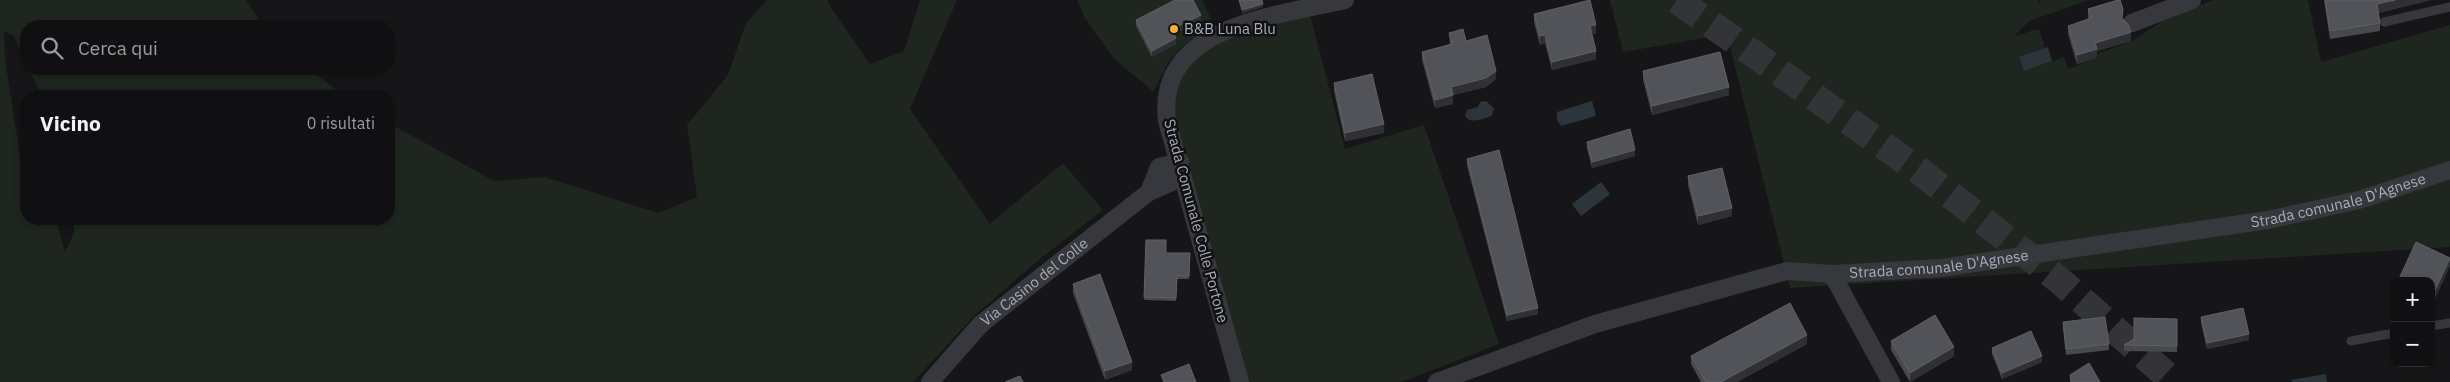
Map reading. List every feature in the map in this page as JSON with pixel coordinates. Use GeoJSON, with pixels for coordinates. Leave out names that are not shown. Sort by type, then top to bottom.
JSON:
{"type":"FeatureCollection","features":[{"type":"Feature","properties":{"kind":"street","name":"Strada Comunale Colle Portone"},"geometry":{"type":"LineString","coordinates":[[1240,382],[1167,121],[1165,103],[1168,85],[1173,72],[1189,52],[1198,44],[1228,29],[1345,0]]}},
{"type":"Feature","properties":{"kind":"street"},"geometry":{"type":"LineString","coordinates":[[2132,24],[2192,0]]}},
{"type":"Feature","properties":{"kind":"street","name":"Via Casino del Colle"},"geometry":{"type":"LineString","coordinates":[[930,382],[981,324],[1149,192],[1158,166],[1180,162]]}},
{"type":"Feature","properties":{"kind":"street","name":"Strada comunale D'Agnese"},"geometry":{"type":"LineString","coordinates":[[1437,382],[1595,324],[1787,271],[1832,274],[1941,268],[2268,220],[2359,200],[2450,170]]}},
{"type":"Feature","properties":{"kind":"street"},"geometry":{"type":"LineString","coordinates":[[1832,274],[1891,382]]}},
{"type":"Feature","properties":{"kind":"lane"},"geometry":{"type":"LineString","coordinates":[[2384,22],[2450,7]]}},
{"type":"Feature","properties":{"kind":"lane"},"geometry":{"type":"LineString","coordinates":[[2435,325],[2450,323]]}},
{"type":"Feature","properties":{"kind":"lane"},"geometry":{"type":"LineString","coordinates":[[2351,341],[2390,334]]}},
{"type":"Feature","properties":{"kind":"shaded area"},"geometry":{"type":"Polygon","coordinates":[[[0,0],[246,0],[259,20],[20,20],[20,50],[14,36],[4,31],[5,59],[20,157],[20,225],[58,225],[65,252],[74,233],[74,225],[395,225],[395,126],[494,181],[545,177],[658,213],[697,197],[687,125],[728,75],[746,23],[767,0],[828,0],[829,5],[870,64],[904,51],[920,0],[957,0],[910,109],[990,224],[1063,163],[1103,210],[1036,262],[974,316],[913,382],[0,382],[0,0]]]}},
{"type":"Feature","properties":{"kind":"shaded area"},"geometry":{"type":"Polygon","coordinates":[[[1077,0],[1202,0],[1213,23],[1182,47],[1170,60],[1154,92],[1115,60],[1085,18],[1077,0]]]}},
{"type":"Feature","properties":{"kind":"shaded area"},"geometry":{"type":"Polygon","coordinates":[[[1610,0],[2038,0],[2040,3],[2041,0],[2089,0],[2029,21],[2014,36],[2039,29],[2045,48],[2020,57],[2024,71],[2064,57],[2068,69],[2098,58],[2097,54],[2132,41],[2167,18],[2213,0],[2308,0],[2321,62],[2450,25],[2450,247],[1790,288],[1727,34],[1623,52],[1610,0]]]}},
{"type":"Feature","properties":{"kind":"shaded area"},"geometry":{"type":"Polygon","coordinates":[[[1310,15],[1345,149],[1424,125],[1499,344],[1402,382],[1248,382],[1173,116],[1172,93],[1178,75],[1191,60],[1208,48],[1250,30],[1310,15]]]}},
{"type":"Feature","properties":{"kind":"shaded area"},"geometry":{"type":"Polygon","coordinates":[[[2048,47],[2052,61],[2024,71],[2019,57],[2048,47]]]}},
{"type":"Feature","properties":{"kind":"shaded area"},"geometry":{"type":"Polygon","coordinates":[[[32,75],[317,75],[336,90],[39,90],[32,75]]]}},
{"type":"Feature","properties":{"kind":"shaded area"},"geometry":{"type":"Polygon","coordinates":[[[1486,101],[1494,108],[1492,116],[1474,120],[1467,119],[1465,116],[1467,110],[1478,107],[1480,102],[1486,101]]]}},
{"type":"Feature","properties":{"kind":"shaded area"},"geometry":{"type":"Polygon","coordinates":[[[1592,101],[1596,116],[1561,126],[1557,120],[1557,112],[1592,101]]]}},
{"type":"Feature","properties":{"kind":"shaded area"},"geometry":{"type":"Polygon","coordinates":[[[1601,182],[1610,194],[1581,216],[1572,204],[1601,182]]]}},
{"type":"Feature","properties":{"kind":"shaded area"},"geometry":{"type":"Polygon","coordinates":[[[2326,374],[2327,382],[2292,382],[2291,380],[2326,374]]]}},
{"type":"Feature","properties":{"kind":"building"},"geometry":{"type":"Polygon","coordinates":[[[1175,0],[1193,0],[1201,15],[1172,29],[1176,38],[1152,51],[1136,20],[1175,0]]]}},
{"type":"Feature","properties":{"kind":"building"},"geometry":{"type":"Polygon","coordinates":[[[1239,0],[1262,0],[1263,4],[1242,10],[1239,0]]]}},
{"type":"Feature","properties":{"kind":"building"},"geometry":{"type":"Polygon","coordinates":[[[1590,0],[1596,25],[1590,26],[1596,51],[1552,62],[1545,35],[1540,36],[1534,14],[1590,0]]]}},
{"type":"Feature","properties":{"kind":"building"},"geometry":{"type":"Polygon","coordinates":[[[2120,0],[2123,9],[2122,18],[2128,24],[2131,32],[2095,43],[2097,49],[2077,55],[2068,26],[2091,18],[2088,9],[2120,0]]]}},
{"type":"Feature","properties":{"kind":"building"},"geometry":{"type":"Polygon","coordinates":[[[2325,0],[2395,0],[2377,4],[2380,23],[2330,31],[2325,0]]]}},
{"type":"Feature","properties":{"kind":"building"},"geometry":{"type":"Polygon","coordinates":[[[1463,29],[1466,41],[1487,35],[1496,71],[1486,78],[1451,87],[1453,95],[1435,100],[1422,52],[1452,44],[1449,33],[1463,29]]]}},
{"type":"Feature","properties":{"kind":"building"},"geometry":{"type":"Polygon","coordinates":[[[1720,52],[1729,87],[1652,106],[1643,71],[1720,52]]]}},
{"type":"Feature","properties":{"kind":"building"},"geometry":{"type":"Polygon","coordinates":[[[1372,74],[1384,124],[1345,133],[1334,83],[1372,74]]]}},
{"type":"Feature","properties":{"kind":"building"},"geometry":{"type":"Polygon","coordinates":[[[1630,129],[1635,150],[1592,162],[1587,142],[1630,129]]]}},
{"type":"Feature","properties":{"kind":"building"},"geometry":{"type":"Polygon","coordinates":[[[1499,150],[1538,308],[1507,315],[1467,159],[1499,150]]]}},
{"type":"Feature","properties":{"kind":"building"},"geometry":{"type":"Polygon","coordinates":[[[1722,168],[1732,208],[1698,216],[1688,176],[1722,168]]]}},
{"type":"Feature","properties":{"kind":"building"},"geometry":{"type":"Polygon","coordinates":[[[1146,240],[1166,240],[1166,253],[1190,253],[1189,276],[1177,276],[1176,298],[1144,297],[1146,240]]]}},
{"type":"Feature","properties":{"kind":"building"},"geometry":{"type":"Polygon","coordinates":[[[2416,242],[2450,258],[2435,290],[2435,277],[2400,277],[2416,242]]]}},
{"type":"Feature","properties":{"kind":"building"},"geometry":{"type":"Polygon","coordinates":[[[1100,274],[1132,362],[1105,371],[1073,284],[1100,274]]]}},
{"type":"Feature","properties":{"kind":"building"},"geometry":{"type":"Polygon","coordinates":[[[1790,303],[1807,335],[1721,382],[1706,382],[1691,356],[1790,303]]]}},
{"type":"Feature","properties":{"kind":"building"},"geometry":{"type":"Polygon","coordinates":[[[2243,308],[2249,334],[2207,343],[2201,317],[2243,308]]]}},
{"type":"Feature","properties":{"kind":"building"},"geometry":{"type":"Polygon","coordinates":[[[1935,315],[1954,347],[1910,373],[1891,341],[1935,315]]]}},
{"type":"Feature","properties":{"kind":"building"},"geometry":{"type":"Polygon","coordinates":[[[2105,317],[2109,344],[2066,349],[2063,322],[2105,317]]]}},
{"type":"Feature","properties":{"kind":"building"},"geometry":{"type":"Polygon","coordinates":[[[2134,318],[2177,319],[2177,346],[2124,345],[2134,339],[2134,318]]]}},
{"type":"Feature","properties":{"kind":"building"},"geometry":{"type":"Polygon","coordinates":[[[2031,331],[2042,356],[2002,373],[1992,348],[2031,331]]]}},
{"type":"Feature","properties":{"kind":"building"},"geometry":{"type":"Polygon","coordinates":[[[2089,363],[2100,382],[2071,382],[2070,375],[2089,363]]]}},
{"type":"Feature","properties":{"kind":"building"},"geometry":{"type":"Polygon","coordinates":[[[1189,364],[1196,382],[1164,382],[1161,375],[1189,364]]]}},
{"type":"Feature","properties":{"kind":"building"},"geometry":{"type":"Polygon","coordinates":[[[1020,376],[1023,382],[1005,382],[1020,376]]]}},
{"type":"Feature","properties":{"kind":"tunnel"},"geometry":{"type":"LineString","coordinates":[[1677,0],[1921,172],[2059,280],[2174,382]]}},
{"type":"Feature","properties":{"kind":"place","name":"B&B Luna Blu"},"geometry":{"type":"Point","coordinates":[1174,29]}}]}
